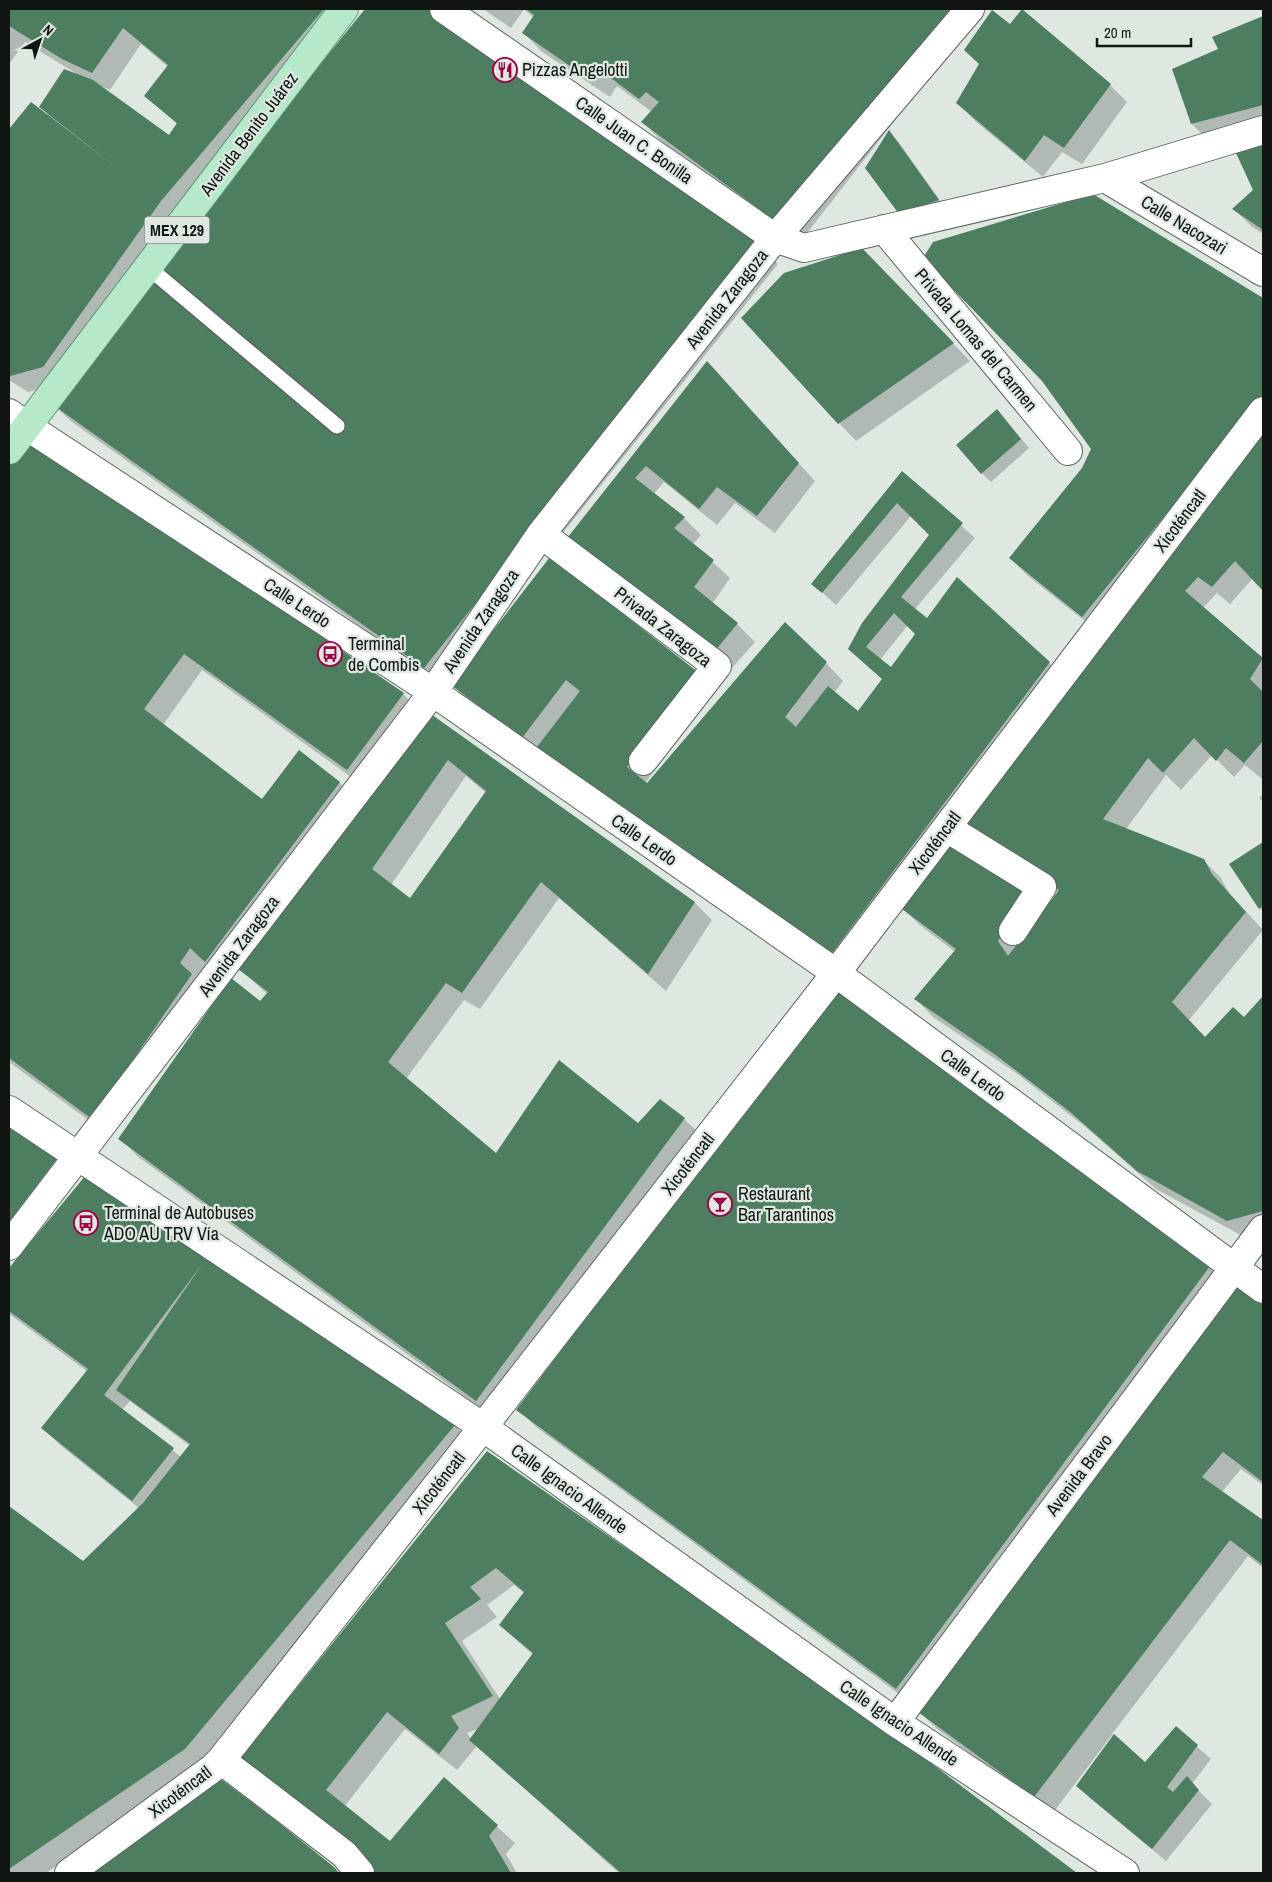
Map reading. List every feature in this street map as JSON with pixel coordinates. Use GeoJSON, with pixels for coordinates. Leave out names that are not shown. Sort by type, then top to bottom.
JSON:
{"type":"FeatureCollection","features":[{"type":"Feature","properties":{"kind":"main road","name":"Avenida Benito Juárez"},"geometry":{"type":"LineString","coordinates":[[9,450],[18,420],[148,268],[344,9]]}},
{"type":"Feature","properties":{"kind":"street","name":"Calle Juan C. Bonilla"},"geometry":{"type":"LineString","coordinates":[[444,9],[776,238],[804,248],[884,229]]}},
{"type":"Feature","properties":{"kind":"street","name":"Avenida Zaragoza"},"geometry":{"type":"LineString","coordinates":[[9,1246],[432,692],[541,534],[776,238],[970,9]]}},
{"type":"Feature","properties":{"kind":"street"},"geometry":{"type":"LineString","coordinates":[[884,229],[1105,178],[1263,130]]}},
{"type":"Feature","properties":{"kind":"street","name":"Calle Nacozari"},"geometry":{"type":"LineString","coordinates":[[1105,178],[1263,272]]}},
{"type":"Feature","properties":{"kind":"street","name":"Privada Lomas del Carmen"},"geometry":{"type":"LineString","coordinates":[[884,229],[1068,451]]}},
{"type":"Feature","properties":{"kind":"street","name":"Xicoténcatl"},"geometry":{"type":"LineString","coordinates":[[68,1873],[217,1764],[483,1428],[836,973],[1263,411]]}},
{"type":"Feature","properties":{"kind":"street","name":"Calle Lerdo"},"geometry":{"type":"LineString","coordinates":[[18,420],[432,692],[836,973],[1263,1289]]}},
{"type":"Feature","properties":{"kind":"street","name":"Privada Zaragoza"},"geometry":{"type":"LineString","coordinates":[[541,534],[717,666],[643,761]]}},
{"type":"Feature","properties":{"kind":"street"},"geometry":{"type":"LineString","coordinates":[[947,828],[1042,888],[1012,931]]}},
{"type":"Feature","properties":{"kind":"street","name":"Calle Ignacio Allende"},"geometry":{"type":"LineString","coordinates":[[9,1110],[483,1428],[895,1722],[1125,1873]]}},
{"type":"Feature","properties":{"kind":"street","name":"Avenida Bravo"},"geometry":{"type":"LineString","coordinates":[[895,1722],[1263,1229]]}},
{"type":"Feature","properties":{"kind":"street"},"geometry":{"type":"LineString","coordinates":[[217,1764],[338,1861],[348,1873]]}},
{"type":"Feature","properties":{"kind":"street"},"geometry":{"type":"LineString","coordinates":[[217,1764],[344,1854],[360,1873]]}},
{"type":"Feature","properties":{"kind":"lane"},"geometry":{"type":"LineString","coordinates":[[148,268],[337,426]]}},
{"type":"Feature","properties":{"kind":"building"},"geometry":{"type":"Polygon","coordinates":[[[9,9],[324,9],[161,201],[43,367],[10,376],[9,129],[31,102],[120,170],[39,107],[64,69],[93,80],[169,135],[177,123],[144,96],[168,65],[123,28],[92,73],[62,59],[9,26],[9,9]]]}},
{"type":"Feature","properties":{"kind":"building"},"geometry":{"type":"Polygon","coordinates":[[[365,9],[431,9],[761,245],[424,668],[53,405],[215,194],[365,9]]]}},
{"type":"Feature","properties":{"kind":"building"},"geometry":{"type":"Polygon","coordinates":[[[526,9],[952,9],[782,226],[641,122],[659,102],[646,92],[639,99],[599,69],[592,81],[522,33],[534,15],[526,9]]]}},
{"type":"Feature","properties":{"kind":"building"},"geometry":{"type":"Polygon","coordinates":[[[1022,9],[1111,84],[1064,148],[1044,135],[1025,161],[956,103],[979,64],[964,50],[992,10],[1010,24],[1022,9]]]}},
{"type":"Feature","properties":{"kind":"building"},"geometry":{"type":"Polygon","coordinates":[[[1263,16],[1263,105],[1191,124],[1172,69],[1218,49],[1212,37],[1263,16]]]}},
{"type":"Feature","properties":{"kind":"building"},"geometry":{"type":"Polygon","coordinates":[[[889,130],[939,200],[899,214],[865,168],[889,130]]]}},
{"type":"Feature","properties":{"kind":"building"},"geometry":{"type":"Polygon","coordinates":[[[1263,144],[1263,230],[1232,209],[1253,190],[1236,153],[1263,144]]]}},
{"type":"Feature","properties":{"kind":"building"},"geometry":{"type":"Polygon","coordinates":[[[1093,194],[1263,298],[1263,395],[1082,617],[1009,558],[1082,468],[1091,449],[1042,381],[923,258],[933,242],[1093,194]]]}},
{"type":"Feature","properties":{"kind":"building"},"geometry":{"type":"Polygon","coordinates":[[[862,248],[954,343],[838,424],[741,318],[784,273],[862,248]]]}},
{"type":"Feature","properties":{"kind":"building"},"geometry":{"type":"Polygon","coordinates":[[[707,361],[799,463],[757,516],[717,487],[699,509],[646,466],[635,478],[685,517],[674,528],[714,560],[694,587],[738,623],[714,652],[564,542],[707,361]]]}},
{"type":"Feature","properties":{"kind":"building"},"geometry":{"type":"Polygon","coordinates":[[[997,409],[1021,439],[981,474],[956,445],[997,409]]]}},
{"type":"Feature","properties":{"kind":"building"},"geometry":{"type":"Polygon","coordinates":[[[1263,434],[1263,591],[1235,561],[1212,587],[1198,577],[1185,591],[1263,658],[1250,679],[1263,692],[1263,741],[1244,763],[1226,748],[1216,761],[1194,738],[1163,773],[1148,758],[1103,819],[1204,859],[1212,874],[1246,912],[1172,1002],[1205,1037],[1233,1007],[1244,1017],[1263,996],[1263,1211],[1227,1221],[1137,1171],[1069,1111],[997,1056],[914,999],[956,949],[902,909],[953,837],[1030,893],[998,941],[1008,956],[1059,890],[963,820],[1100,634],[1263,434]]]}},
{"type":"Feature","properties":{"kind":"building"},"geometry":{"type":"Polygon","coordinates":[[[30,437],[404,693],[347,770],[184,654],[144,709],[262,799],[299,750],[340,782],[205,962],[190,948],[180,963],[192,974],[92,1119],[9,1058],[9,464],[30,437]]]}},
{"type":"Feature","properties":{"kind":"building"},"geometry":{"type":"Polygon","coordinates":[[[902,471],[963,523],[901,597],[927,618],[957,577],[1050,662],[829,957],[537,747],[580,691],[566,680],[522,738],[451,685],[550,557],[699,673],[627,767],[647,783],[785,622],[827,662],[785,717],[796,727],[828,686],[858,711],[882,679],[848,649],[862,623],[929,535],[897,503],[822,593],[811,584],[902,471]],[[894,613],[866,647],[891,667],[915,634],[894,613]]]}},
{"type":"Feature","properties":{"kind":"building"},"geometry":{"type":"Polygon","coordinates":[[[428,712],[695,902],[648,974],[541,882],[462,993],[446,983],[388,1062],[496,1153],[559,1060],[638,1123],[660,1099],[685,1118],[476,1401],[118,1139],[231,978],[260,1001],[268,992],[238,969],[428,712]],[[448,760],[372,869],[410,898],[486,791],[448,760]]]}},
{"type":"Feature","properties":{"kind":"building"},"geometry":{"type":"Polygon","coordinates":[[[1263,842],[1263,906],[1259,909],[1229,864],[1263,842]]]}},
{"type":"Feature","properties":{"kind":"building"},"geometry":{"type":"Polygon","coordinates":[[[839,984],[1216,1258],[896,1689],[516,1410],[839,984]]]}},
{"type":"Feature","properties":{"kind":"building"},"geometry":{"type":"Polygon","coordinates":[[[9,1122],[58,1157],[9,1222],[9,1122]]]}},
{"type":"Feature","properties":{"kind":"building"},"geometry":{"type":"Polygon","coordinates":[[[91,1169],[455,1425],[185,1749],[9,1869],[9,1506],[83,1561],[143,1503],[190,1444],[116,1390],[203,1263],[104,1395],[174,1448],[132,1501],[41,1428],[88,1369],[9,1311],[9,1268],[91,1169]]]}},
{"type":"Feature","properties":{"kind":"building"},"geometry":{"type":"Polygon","coordinates":[[[1241,1282],[1263,1298],[1263,1482],[1223,1452],[1202,1477],[1263,1520],[1263,1565],[1230,1540],[1034,1797],[918,1712],[1241,1282]]]}},
{"type":"Feature","properties":{"kind":"building"},"geometry":{"type":"Polygon","coordinates":[[[487,1451],[623,1546],[803,1667],[1077,1873],[621,1873],[469,1740],[533,1653],[499,1625],[524,1592],[496,1568],[470,1587],[481,1599],[445,1623],[493,1696],[451,1716],[459,1728],[439,1754],[387,1712],[326,1790],[390,1841],[444,1777],[498,1825],[489,1836],[511,1873],[368,1873],[233,1761],[259,1735],[487,1451]]]}},
{"type":"Feature","properties":{"kind":"building"},"geometry":{"type":"Polygon","coordinates":[[[1176,1726],[1198,1745],[1167,1787],[1173,1792],[1187,1776],[1199,1790],[1152,1849],[1076,1786],[1114,1734],[1145,1762],[1176,1726]]]}},
{"type":"Feature","properties":{"kind":"building"},"geometry":{"type":"Polygon","coordinates":[[[214,1774],[274,1819],[339,1873],[83,1873],[214,1774]]]}},
{"type":"Feature","properties":{"kind":"place","name":"Pizzas Angelotti"},"geometry":{"type":"Point","coordinates":[505,70]}},
{"type":"Feature","properties":{"kind":"place","name":"Terminal de Combis"},"geometry":{"type":"Point","coordinates":[330,654]}},
{"type":"Feature","properties":{"kind":"place","name":"Restaurant Bar Tarantinos"},"geometry":{"type":"Point","coordinates":[720,1204]}},
{"type":"Feature","properties":{"kind":"place","name":"Terminal de Autobuses ADO AU TRV Vía"},"geometry":{"type":"Point","coordinates":[86,1223]}}]}
